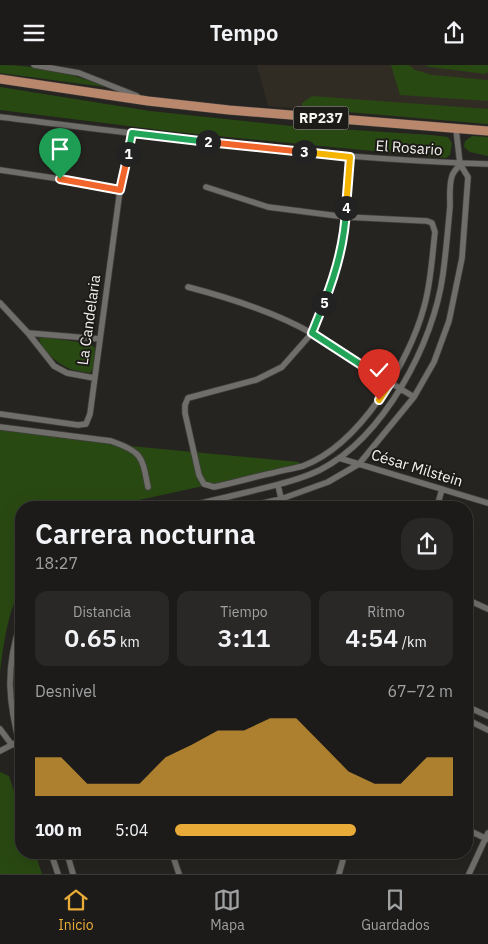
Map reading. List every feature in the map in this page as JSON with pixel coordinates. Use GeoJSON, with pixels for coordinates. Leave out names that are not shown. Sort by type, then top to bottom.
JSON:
{"type":"FeatureCollection","features":[{"type":"Feature","properties":{"kind":"main road","name":"RP237"},"geometry":{"type":"LineString","coordinates":[[0,79],[148,101],[229,110],[488,131]]}},
{"type":"Feature","properties":{"kind":"street"},"geometry":{"type":"LineString","coordinates":[[34,65],[79,73],[148,101]]}},
{"type":"Feature","properties":{"kind":"street","name":"El Rosario"},"geometry":{"type":"LineString","coordinates":[[0,117],[350,157],[488,164]]}},
{"type":"Feature","properties":{"kind":"street"},"geometry":{"type":"LineString","coordinates":[[272,501],[328,482],[359,464],[414,397],[436,356],[449,321],[462,258],[468,177],[460,164],[456,129]]}},
{"type":"Feature","properties":{"kind":"street","name":"La Candelaria"},"geometry":{"type":"LineString","coordinates":[[0,415],[78,425],[86,424],[90,414],[120,190],[132,133]]}},
{"type":"Feature","properties":{"kind":"street"},"geometry":{"type":"LineString","coordinates":[[206,187],[268,207],[346,217],[427,221],[432,223],[435,232],[429,288],[415,335],[390,383],[357,428],[337,446],[303,466],[214,487],[204,484],[199,475],[185,413],[185,405],[188,398],[256,380],[282,367],[312,333],[331,284],[340,251],[346,217],[350,157]]}},
{"type":"Feature","properties":{"kind":"street"},"geometry":{"type":"LineString","coordinates":[[210,501],[278,485],[306,476],[320,469],[339,458],[361,441],[385,411],[413,366],[435,313],[442,284],[446,254],[452,176],[460,164]]}},
{"type":"Feature","properties":{"kind":"street"},"geometry":{"type":"LineString","coordinates":[[0,170],[78,181],[120,190]]}},
{"type":"Feature","properties":{"kind":"street"},"geometry":{"type":"LineString","coordinates":[[188,287],[254,308],[312,333],[414,397]]}},
{"type":"Feature","properties":{"kind":"street"},"geometry":{"type":"LineString","coordinates":[[0,303],[28,333],[54,366],[67,373],[94,378]]}},
{"type":"Feature","properties":{"kind":"street"},"geometry":{"type":"LineString","coordinates":[[28,333],[100,339]]}},
{"type":"Feature","properties":{"kind":"street"},"geometry":{"type":"LineString","coordinates":[[0,427],[111,441],[129,447],[142,460],[148,487]]}},
{"type":"Feature","properties":{"kind":"street","name":"César Milstein"},"geometry":{"type":"LineString","coordinates":[[339,458],[488,503]]}},
{"type":"Feature","properties":{"kind":"street"},"geometry":{"type":"LineString","coordinates":[[278,485],[281,499]]}},
{"type":"Feature","properties":{"kind":"street"},"geometry":{"type":"LineString","coordinates":[[439,501],[442,489]]}},
{"type":"Feature","properties":{"kind":"street"},"geometry":{"type":"LineString","coordinates":[[473,602],[488,609]]}},
{"type":"Feature","properties":{"kind":"street"},"geometry":{"type":"LineString","coordinates":[[15,648],[9,689],[15,718]]}},
{"type":"Feature","properties":{"kind":"street"},"geometry":{"type":"LineString","coordinates":[[473,709],[488,716]]}},
{"type":"Feature","properties":{"kind":"street"},"geometry":{"type":"LineString","coordinates":[[473,722],[488,730]]}},
{"type":"Feature","properties":{"kind":"street"},"geometry":{"type":"LineString","coordinates":[[0,729],[12,745]]}},
{"type":"Feature","properties":{"kind":"street"},"geometry":{"type":"LineString","coordinates":[[0,751],[15,742]]}},
{"type":"Feature","properties":{"kind":"street"},"geometry":{"type":"LineString","coordinates":[[469,874],[487,837],[473,832]]}},
{"type":"Feature","properties":{"kind":"street"},"geometry":{"type":"LineString","coordinates":[[53,859],[58,874]]}},
{"type":"Feature","properties":{"kind":"street"},"geometry":{"type":"LineString","coordinates":[[69,859],[73,874]]}},
{"type":"Feature","properties":{"kind":"street"},"geometry":{"type":"LineString","coordinates":[[174,859],[179,874]]}},
{"type":"Feature","properties":{"kind":"street"},"geometry":{"type":"LineString","coordinates":[[339,874],[343,859]]}},
{"type":"Feature","properties":{"kind":"shaded area"},"geometry":{"type":"Polygon","coordinates":[[[257,65],[488,65],[488,124],[268,106],[257,65]]]}},
{"type":"Feature","properties":{"kind":"green space"},"geometry":{"type":"Polygon","coordinates":[[[0,65],[27,66],[54,71],[105,87],[0,73],[0,65]]]}},
{"type":"Feature","properties":{"kind":"green space"},"geometry":{"type":"Polygon","coordinates":[[[391,65],[409,65],[415,70],[432,75],[488,80],[488,101],[400,95],[391,65]]]}},
{"type":"Feature","properties":{"kind":"green space"},"geometry":{"type":"Polygon","coordinates":[[[425,65],[488,65],[488,72],[486,74],[425,65]]]}},
{"type":"Feature","properties":{"kind":"green space"},"geometry":{"type":"Polygon","coordinates":[[[0,87],[150,111],[292,126],[448,137],[452,143],[450,155],[446,158],[176,132],[0,110],[0,87]]]}},
{"type":"Feature","properties":{"kind":"green space"},"geometry":{"type":"Polygon","coordinates":[[[312,96],[488,109],[488,124],[302,108],[302,103],[312,96]]]}},
{"type":"Feature","properties":{"kind":"green space"},"geometry":{"type":"Polygon","coordinates":[[[472,136],[488,137],[488,156],[470,152],[464,147],[465,141],[472,136]]]}},
{"type":"Feature","properties":{"kind":"green space"},"geometry":{"type":"Polygon","coordinates":[[[45,337],[91,344],[95,348],[94,367],[90,373],[70,369],[56,360],[40,343],[39,338],[45,337]]]}},
{"type":"Feature","properties":{"kind":"green space"},"geometry":{"type":"Polygon","coordinates":[[[0,430],[109,444],[299,462],[299,465],[137,501],[15,501],[15,600],[9,618],[0,673],[0,430]]]}},
{"type":"Feature","properties":{"kind":"green space"},"geometry":{"type":"Polygon","coordinates":[[[0,772],[9,776],[15,794],[15,859],[37,859],[42,874],[0,874],[0,772]]]}},
{"type":"Feature","properties":{"kind":"route"},"geometry":{"type":"LineString","coordinates":[[60,179],[120,190],[132,133],[350,157],[346,217],[340,251],[331,284],[312,333],[390,383],[379,400]]}}]}
